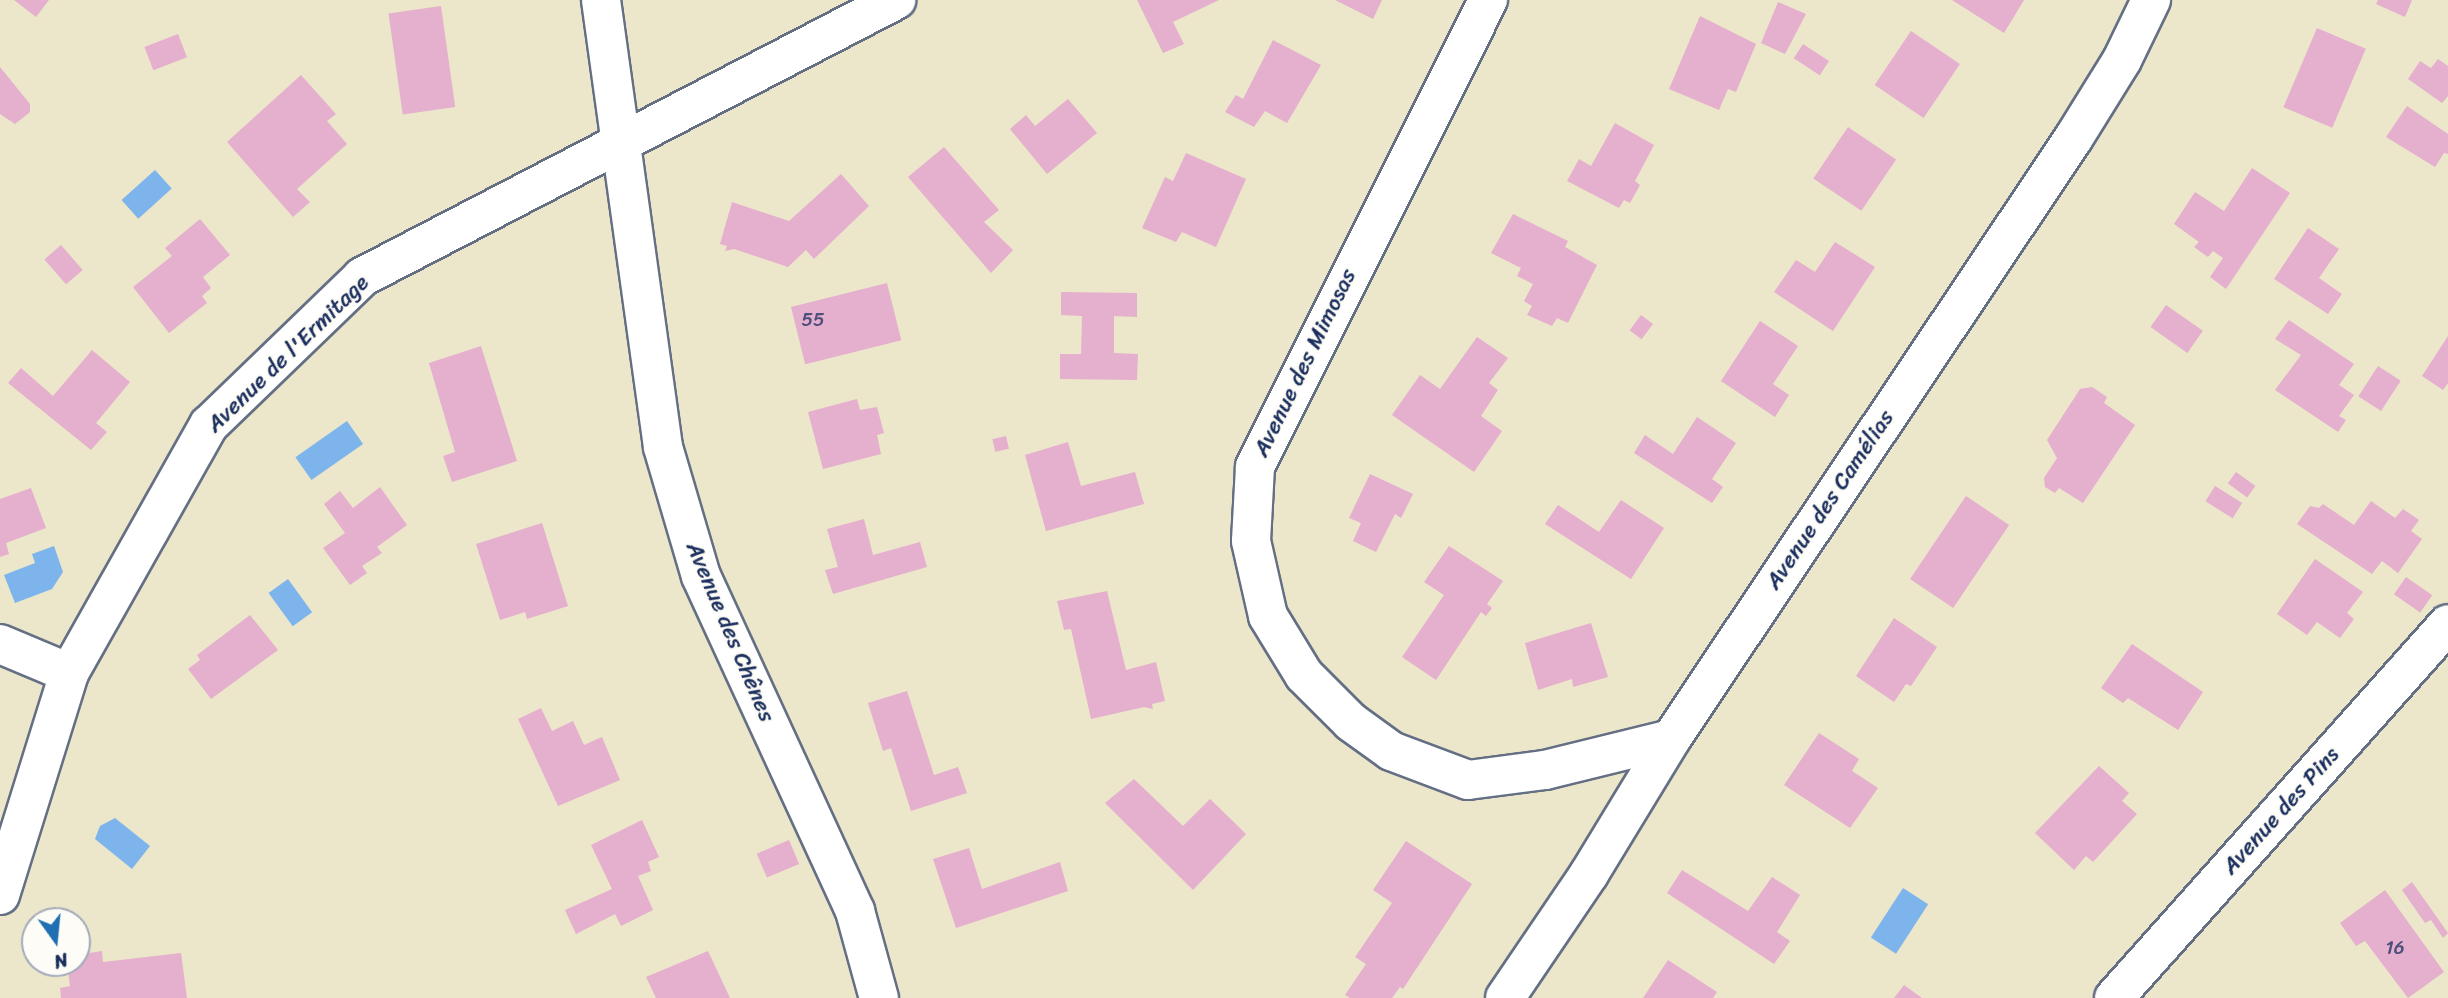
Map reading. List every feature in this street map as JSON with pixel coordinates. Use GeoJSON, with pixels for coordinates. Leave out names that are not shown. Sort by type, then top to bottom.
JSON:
{"type":"FeatureCollection","features":[{"type":"Feature","properties":{"kind":"street","name":"Avenue des Chênes"},"geometry":{"type":"LineString","coordinates":[[600,0],[663,447],[701,576],[855,911],[878,998]]}},
{"type":"Feature","properties":{"kind":"street","name":"Avenue de l'Ermitage"},"geometry":{"type":"LineString","coordinates":[[0,895],[69,673],[209,425],[362,277],[896,0]]}},
{"type":"Feature","properties":{"kind":"street","name":"Avenue des Mimosas"},"geometry":{"type":"LineString","coordinates":[[1488,0],[1255,467],[1251,541],[1268,616],[1304,675],[1351,723],[1391,751],[1468,780],[1545,771],[1671,739]]}},
{"type":"Feature","properties":{"kind":"street","name":"Avenue des Camélias"},"geometry":{"type":"LineString","coordinates":[[1505,998],[1589,874],[1671,739],[2073,139],[2122,60],[2151,0]]}},
{"type":"Feature","properties":{"kind":"street","name":"Avenue des Pins"},"geometry":{"type":"LineString","coordinates":[[2115,998],[2448,624]]}},
{"type":"Feature","properties":{"kind":"street"},"geometry":{"type":"LineString","coordinates":[[0,644],[69,673]]}},
{"type":"Feature","properties":{"kind":"water"},"geometry":{"type":"Polygon","coordinates":[[[155,170],[172,189],[138,219],[122,200],[155,170]]]}},
{"type":"Feature","properties":{"kind":"water"},"geometry":{"type":"Polygon","coordinates":[[[347,421],[363,444],[311,480],[295,457],[347,421]]]}},
{"type":"Feature","properties":{"kind":"water"},"geometry":{"type":"Polygon","coordinates":[[[54,546],[63,572],[52,589],[15,603],[4,575],[35,563],[32,554],[54,546]]]}},
{"type":"Feature","properties":{"kind":"water"},"geometry":{"type":"Polygon","coordinates":[[[288,579],[312,612],[293,626],[269,593],[288,579]]]}},
{"type":"Feature","properties":{"kind":"water"},"geometry":{"type":"Polygon","coordinates":[[[115,818],[150,846],[132,869],[95,839],[100,826],[115,818]]]}},
{"type":"Feature","properties":{"kind":"water"},"geometry":{"type":"Polygon","coordinates":[[[1903,888],[1928,904],[1896,954],[1871,937],[1903,888]]]}},
{"type":"Feature","properties":{"kind":"building"},"geometry":{"type":"Polygon","coordinates":[[[14,0],[49,0],[36,17],[14,0]]]}},
{"type":"Feature","properties":{"kind":"building"},"geometry":{"type":"Polygon","coordinates":[[[1137,0],[1219,0],[1173,22],[1184,44],[1163,53],[1137,0]]]}},
{"type":"Feature","properties":{"kind":"building"},"geometry":{"type":"Polygon","coordinates":[[[1335,0],[1382,0],[1373,19],[1335,0]]]}},
{"type":"Feature","properties":{"kind":"building"},"geometry":{"type":"Polygon","coordinates":[[[1952,0],[2024,0],[2004,33],[1952,0]]]}},
{"type":"Feature","properties":{"kind":"building"},"geometry":{"type":"Polygon","coordinates":[[[2378,0],[2412,0],[2405,17],[2376,4],[2378,0]]]}},
{"type":"Feature","properties":{"kind":"building"},"geometry":{"type":"Polygon","coordinates":[[[1778,2],[1806,14],[1785,54],[1761,43],[1778,2]]]}},
{"type":"Feature","properties":{"kind":"building"},"geometry":{"type":"Polygon","coordinates":[[[441,6],[455,107],[403,114],[389,13],[441,6]]]}},
{"type":"Feature","properties":{"kind":"building"},"geometry":{"type":"Polygon","coordinates":[[[1700,16],[1756,44],[1736,92],[1728,89],[1719,110],[1669,89],[1700,16]]]}},
{"type":"Feature","properties":{"kind":"building"},"geometry":{"type":"Polygon","coordinates":[[[2317,28],[2366,49],[2332,128],[2283,107],[2317,28]]]}},
{"type":"Feature","properties":{"kind":"building"},"geometry":{"type":"Polygon","coordinates":[[[1911,31],[1960,64],[1924,118],[1875,85],[1911,31]]]}},
{"type":"Feature","properties":{"kind":"building"},"geometry":{"type":"Polygon","coordinates":[[[178,34],[187,57],[153,70],[144,47],[178,34]]]}},
{"type":"Feature","properties":{"kind":"building"},"geometry":{"type":"Polygon","coordinates":[[[1273,40],[1321,65],[1287,123],[1265,111],[1254,127],[1225,112],[1236,95],[1243,99],[1273,40]]]}},
{"type":"Feature","properties":{"kind":"building"},"geometry":{"type":"Polygon","coordinates":[[[1803,44],[1829,61],[1820,75],[1794,58],[1803,44]]]}},
{"type":"Feature","properties":{"kind":"building"},"geometry":{"type":"Polygon","coordinates":[[[2438,59],[2448,66],[2448,96],[2442,103],[2408,79],[2420,61],[2431,68],[2438,59]]]}},
{"type":"Feature","properties":{"kind":"building"},"geometry":{"type":"Polygon","coordinates":[[[0,67],[30,104],[30,112],[15,124],[0,114],[0,67]]]}},
{"type":"Feature","properties":{"kind":"building"},"geometry":{"type":"Polygon","coordinates":[[[301,75],[336,114],[327,121],[347,144],[297,189],[310,202],[293,217],[227,142],[301,75]]]}},
{"type":"Feature","properties":{"kind":"building"},"geometry":{"type":"Polygon","coordinates":[[[1068,99],[1097,133],[1047,174],[1010,129],[1026,115],[1035,126],[1068,99]]]}},
{"type":"Feature","properties":{"kind":"building"},"geometry":{"type":"Polygon","coordinates":[[[2407,106],[2448,134],[2448,154],[2444,153],[2435,167],[2386,137],[2407,106]]]}},
{"type":"Feature","properties":{"kind":"building"},"geometry":{"type":"Polygon","coordinates":[[[1615,123],[1654,145],[1635,181],[1640,185],[1630,203],[1624,200],[1619,208],[1567,181],[1579,159],[1591,166],[1615,123]]]}},
{"type":"Feature","properties":{"kind":"building"},"geometry":{"type":"Polygon","coordinates":[[[1848,127],[1896,159],[1861,211],[1813,178],[1848,127]]]}},
{"type":"Feature","properties":{"kind":"building"},"geometry":{"type":"Polygon","coordinates":[[[944,147],[999,210],[984,222],[1013,250],[991,273],[908,177],[944,147]]]}},
{"type":"Feature","properties":{"kind":"building"},"geometry":{"type":"Polygon","coordinates":[[[1186,153],[1246,179],[1216,247],[1182,232],[1176,242],[1142,228],[1165,177],[1173,181],[1186,153]]]}},
{"type":"Feature","properties":{"kind":"building"},"geometry":{"type":"Polygon","coordinates":[[[2252,168],[2290,193],[2226,289],[2210,277],[2223,258],[2213,251],[2208,257],[2194,247],[2199,242],[2174,224],[2195,192],[2224,211],[2252,168]]]}},
{"type":"Feature","properties":{"kind":"building"},"geometry":{"type":"Polygon","coordinates":[[[841,174],[869,206],[814,259],[806,250],[788,267],[734,249],[725,251],[727,246],[720,244],[732,202],[789,221],[841,174]]]}},
{"type":"Feature","properties":{"kind":"building"},"geometry":{"type":"Polygon","coordinates":[[[1513,214],[1568,241],[1565,247],[1597,265],[1568,323],[1557,318],[1552,326],[1527,315],[1532,306],[1524,301],[1533,284],[1517,276],[1521,268],[1491,253],[1513,214]]]}},
{"type":"Feature","properties":{"kind":"building"},"geometry":{"type":"Polygon","coordinates":[[[200,219],[230,255],[203,277],[211,288],[202,296],[207,303],[169,333],[133,287],[172,256],[165,248],[200,219]]]}},
{"type":"Feature","properties":{"kind":"building"},"geometry":{"type":"Polygon","coordinates":[[[2308,228],[2339,249],[2319,278],[2342,294],[2328,314],[2274,279],[2308,228]]]}},
{"type":"Feature","properties":{"kind":"building"},"geometry":{"type":"Polygon","coordinates":[[[1835,242],[1875,267],[1833,331],[1774,292],[1796,260],[1815,272],[1835,242]]]}},
{"type":"Feature","properties":{"kind":"building"},"geometry":{"type":"Polygon","coordinates":[[[61,245],[83,270],[66,284],[44,259],[61,245]]]}},
{"type":"Feature","properties":{"kind":"building"},"geometry":{"type":"Polygon","coordinates":[[[887,283],[901,340],[805,364],[791,307],[887,283]]]}},
{"type":"Feature","properties":{"kind":"building"},"geometry":{"type":"Polygon","coordinates":[[[1061,292],[1137,293],[1137,317],[1114,316],[1114,353],[1138,354],[1137,380],[1060,379],[1060,354],[1081,354],[1082,316],[1061,315],[1061,292]]]}},
{"type":"Feature","properties":{"kind":"building"},"geometry":{"type":"Polygon","coordinates":[[[2166,305],[2203,331],[2187,353],[2151,327],[2166,305]]]}},
{"type":"Feature","properties":{"kind":"building"},"geometry":{"type":"Polygon","coordinates":[[[1641,315],[1653,324],[1642,339],[1630,330],[1641,315]]]}},
{"type":"Feature","properties":{"kind":"building"},"geometry":{"type":"Polygon","coordinates":[[[2289,320],[2354,364],[2339,385],[2354,395],[2339,416],[2346,420],[2338,432],[2275,390],[2301,355],[2275,339],[2289,320]]]}},
{"type":"Feature","properties":{"kind":"building"},"geometry":{"type":"Polygon","coordinates":[[[1760,321],[1798,346],[1773,384],[1789,395],[1775,417],[1721,381],[1760,321]]]}},
{"type":"Feature","properties":{"kind":"building"},"geometry":{"type":"Polygon","coordinates":[[[2448,336],[2448,383],[2443,390],[2422,376],[2448,336]]]}},
{"type":"Feature","properties":{"kind":"building"},"geometry":{"type":"Polygon","coordinates":[[[1477,337],[1508,358],[1489,383],[1498,390],[1481,416],[1502,431],[1474,472],[1392,415],[1420,375],[1440,389],[1477,337]]]}},
{"type":"Feature","properties":{"kind":"building"},"geometry":{"type":"Polygon","coordinates":[[[481,346],[517,461],[452,482],[443,456],[455,452],[429,363],[481,346]]]}},
{"type":"Feature","properties":{"kind":"building"},"geometry":{"type":"Polygon","coordinates":[[[92,350],[130,382],[96,423],[107,432],[91,450],[8,383],[21,368],[53,396],[92,350]]]}},
{"type":"Feature","properties":{"kind":"building"},"geometry":{"type":"Polygon","coordinates":[[[2378,366],[2401,381],[2381,411],[2358,396],[2378,366]]]}},
{"type":"Feature","properties":{"kind":"building"},"geometry":{"type":"Polygon","coordinates":[[[2092,387],[2107,397],[2104,403],[2135,425],[2083,503],[2059,488],[2055,493],[2045,487],[2044,478],[2057,458],[2047,440],[2080,389],[2092,387]]]}},
{"type":"Feature","properties":{"kind":"building"},"geometry":{"type":"Polygon","coordinates":[[[857,399],[860,410],[877,407],[884,433],[877,435],[881,454],[823,469],[808,412],[857,399]]]}},
{"type":"Feature","properties":{"kind":"building"},"geometry":{"type":"Polygon","coordinates":[[[1697,417],[1736,443],[1712,479],[1723,487],[1712,503],[1634,453],[1645,435],[1673,454],[1697,417]]]}},
{"type":"Feature","properties":{"kind":"building"},"geometry":{"type":"Polygon","coordinates":[[[1006,436],[1009,449],[995,452],[992,439],[1006,436]]]}},
{"type":"Feature","properties":{"kind":"building"},"geometry":{"type":"Polygon","coordinates":[[[1068,442],[1081,486],[1135,472],[1144,504],[1046,531],[1025,455],[1068,442]]]}},
{"type":"Feature","properties":{"kind":"building"},"geometry":{"type":"Polygon","coordinates":[[[2236,472],[2255,486],[2247,497],[2228,483],[2236,472]]]}},
{"type":"Feature","properties":{"kind":"building"},"geometry":{"type":"Polygon","coordinates":[[[1370,474],[1413,494],[1401,518],[1395,514],[1376,552],[1353,541],[1361,523],[1349,518],[1370,474]]]}},
{"type":"Feature","properties":{"kind":"building"},"geometry":{"type":"Polygon","coordinates":[[[2215,486],[2242,503],[2233,518],[2205,501],[2215,486]]]}},
{"type":"Feature","properties":{"kind":"building"},"geometry":{"type":"Polygon","coordinates":[[[380,487],[407,525],[377,547],[382,553],[362,566],[367,573],[350,585],[323,548],[345,533],[324,504],[340,491],[353,508],[380,487]]]}},
{"type":"Feature","properties":{"kind":"building"},"geometry":{"type":"Polygon","coordinates":[[[31,488],[46,528],[6,543],[9,554],[0,557],[0,499],[31,488]]]}},
{"type":"Feature","properties":{"kind":"building"},"geometry":{"type":"Polygon","coordinates":[[[1966,496],[2009,525],[1953,608],[1910,579],[1966,496]]]}},
{"type":"Feature","properties":{"kind":"building"},"geometry":{"type":"Polygon","coordinates":[[[1621,500],[1664,528],[1631,579],[1545,524],[1558,505],[1599,532],[1621,500]]]}},
{"type":"Feature","properties":{"kind":"building"},"geometry":{"type":"Polygon","coordinates":[[[2371,501],[2395,518],[2403,509],[2419,520],[2411,531],[2422,539],[2398,573],[2382,561],[2372,574],[2297,524],[2310,506],[2319,508],[2323,504],[2354,525],[2371,501]]]}},
{"type":"Feature","properties":{"kind":"building"},"geometry":{"type":"Polygon","coordinates":[[[864,519],[873,555],[920,542],[927,567],[833,594],[825,570],[838,567],[827,529],[864,519]]]}},
{"type":"Feature","properties":{"kind":"building"},"geometry":{"type":"Polygon","coordinates":[[[542,523],[568,606],[527,619],[525,612],[500,620],[476,544],[542,523]]]}},
{"type":"Feature","properties":{"kind":"building"},"geometry":{"type":"Polygon","coordinates":[[[1449,546],[1503,581],[1487,604],[1492,608],[1486,616],[1481,612],[1436,680],[1402,657],[1444,595],[1424,582],[1449,546]]]}},
{"type":"Feature","properties":{"kind":"building"},"geometry":{"type":"Polygon","coordinates":[[[2315,559],[2363,592],[2347,613],[2354,619],[2340,638],[2317,622],[2307,635],[2277,614],[2315,559]]]}},
{"type":"Feature","properties":{"kind":"building"},"geometry":{"type":"Polygon","coordinates":[[[2406,577],[2432,595],[2420,613],[2394,594],[2406,577]]]}},
{"type":"Feature","properties":{"kind":"building"},"geometry":{"type":"Polygon","coordinates":[[[1107,591],[1126,670],[1156,662],[1165,701],[1152,704],[1153,709],[1144,707],[1091,719],[1071,629],[1064,630],[1057,601],[1107,591]]]}},
{"type":"Feature","properties":{"kind":"building"},"geometry":{"type":"Polygon","coordinates":[[[250,615],[278,650],[211,699],[188,669],[200,660],[197,655],[250,615]]]}},
{"type":"Feature","properties":{"kind":"building"},"geometry":{"type":"Polygon","coordinates":[[[1894,618],[1937,647],[1911,686],[1906,684],[1894,702],[1856,676],[1894,618]]]}},
{"type":"Feature","properties":{"kind":"building"},"geometry":{"type":"Polygon","coordinates":[[[1591,623],[1608,677],[1573,687],[1572,679],[1538,690],[1525,643],[1591,623]]]}},
{"type":"Feature","properties":{"kind":"building"},"geometry":{"type":"Polygon","coordinates":[[[2132,644],[2203,692],[2178,730],[2128,698],[2123,703],[2101,688],[2132,644]]]}},
{"type":"Feature","properties":{"kind":"building"},"geometry":{"type":"Polygon","coordinates":[[[907,691],[934,775],[958,767],[967,793],[911,811],[891,748],[883,751],[868,703],[907,691]]]}},
{"type":"Feature","properties":{"kind":"building"},"geometry":{"type":"Polygon","coordinates":[[[541,708],[552,731],[573,721],[584,745],[602,737],[620,780],[558,806],[518,719],[541,708]]]}},
{"type":"Feature","properties":{"kind":"building"},"geometry":{"type":"Polygon","coordinates":[[[1819,733],[1859,759],[1852,771],[1878,788],[1850,828],[1784,785],[1819,733]]]}},
{"type":"Feature","properties":{"kind":"building"},"geometry":{"type":"Polygon","coordinates":[[[2099,766],[2129,793],[2122,801],[2137,814],[2093,862],[2086,856],[2074,870],[2035,833],[2099,766]]]}},
{"type":"Feature","properties":{"kind":"building"},"geometry":{"type":"Polygon","coordinates":[[[1134,779],[1183,826],[1210,799],[1246,834],[1193,890],[1105,803],[1134,779]]]}},
{"type":"Feature","properties":{"kind":"building"},"geometry":{"type":"Polygon","coordinates":[[[642,820],[659,857],[648,862],[651,871],[638,876],[653,910],[621,926],[615,914],[576,934],[565,910],[612,889],[591,845],[642,820]]]}},
{"type":"Feature","properties":{"kind":"building"},"geometry":{"type":"Polygon","coordinates":[[[789,840],[799,864],[767,878],[757,854],[789,840]]]}},
{"type":"Feature","properties":{"kind":"building"},"geometry":{"type":"Polygon","coordinates":[[[1406,841],[1472,884],[1403,989],[1400,987],[1392,998],[1350,998],[1345,995],[1366,964],[1355,957],[1392,903],[1373,890],[1406,841]]]}},
{"type":"Feature","properties":{"kind":"building"},"geometry":{"type":"Polygon","coordinates":[[[969,848],[982,889],[1060,862],[1068,891],[956,928],[933,859],[969,848]]]}},
{"type":"Feature","properties":{"kind":"building"},"geometry":{"type":"Polygon","coordinates":[[[1682,870],[1748,911],[1772,877],[1800,895],[1777,932],[1790,941],[1774,964],[1667,893],[1682,870]]]}},
{"type":"Feature","properties":{"kind":"building"},"geometry":{"type":"Polygon","coordinates":[[[2412,882],[2448,933],[2443,938],[2431,920],[2425,923],[2402,890],[2412,882]]]}},
{"type":"Feature","properties":{"kind":"building"},"geometry":{"type":"Polygon","coordinates":[[[2385,890],[2444,972],[2408,998],[2365,941],[2356,946],[2340,923],[2385,890]]]}},
{"type":"Feature","properties":{"kind":"building"},"geometry":{"type":"Polygon","coordinates":[[[102,951],[103,962],[181,953],[187,998],[61,998],[60,988],[70,986],[69,977],[91,977],[91,953],[102,951]]]}},
{"type":"Feature","properties":{"kind":"building"},"geometry":{"type":"Polygon","coordinates":[[[708,951],[730,998],[656,998],[646,977],[708,951]]]}},
{"type":"Feature","properties":{"kind":"building"},"geometry":{"type":"Polygon","coordinates":[[[1668,960],[1717,992],[1713,998],[1643,998],[1668,960]]]}},
{"type":"Feature","properties":{"kind":"building"},"geometry":{"type":"Polygon","coordinates":[[[1904,985],[1922,998],[1894,998],[1904,985]]]}}]}
